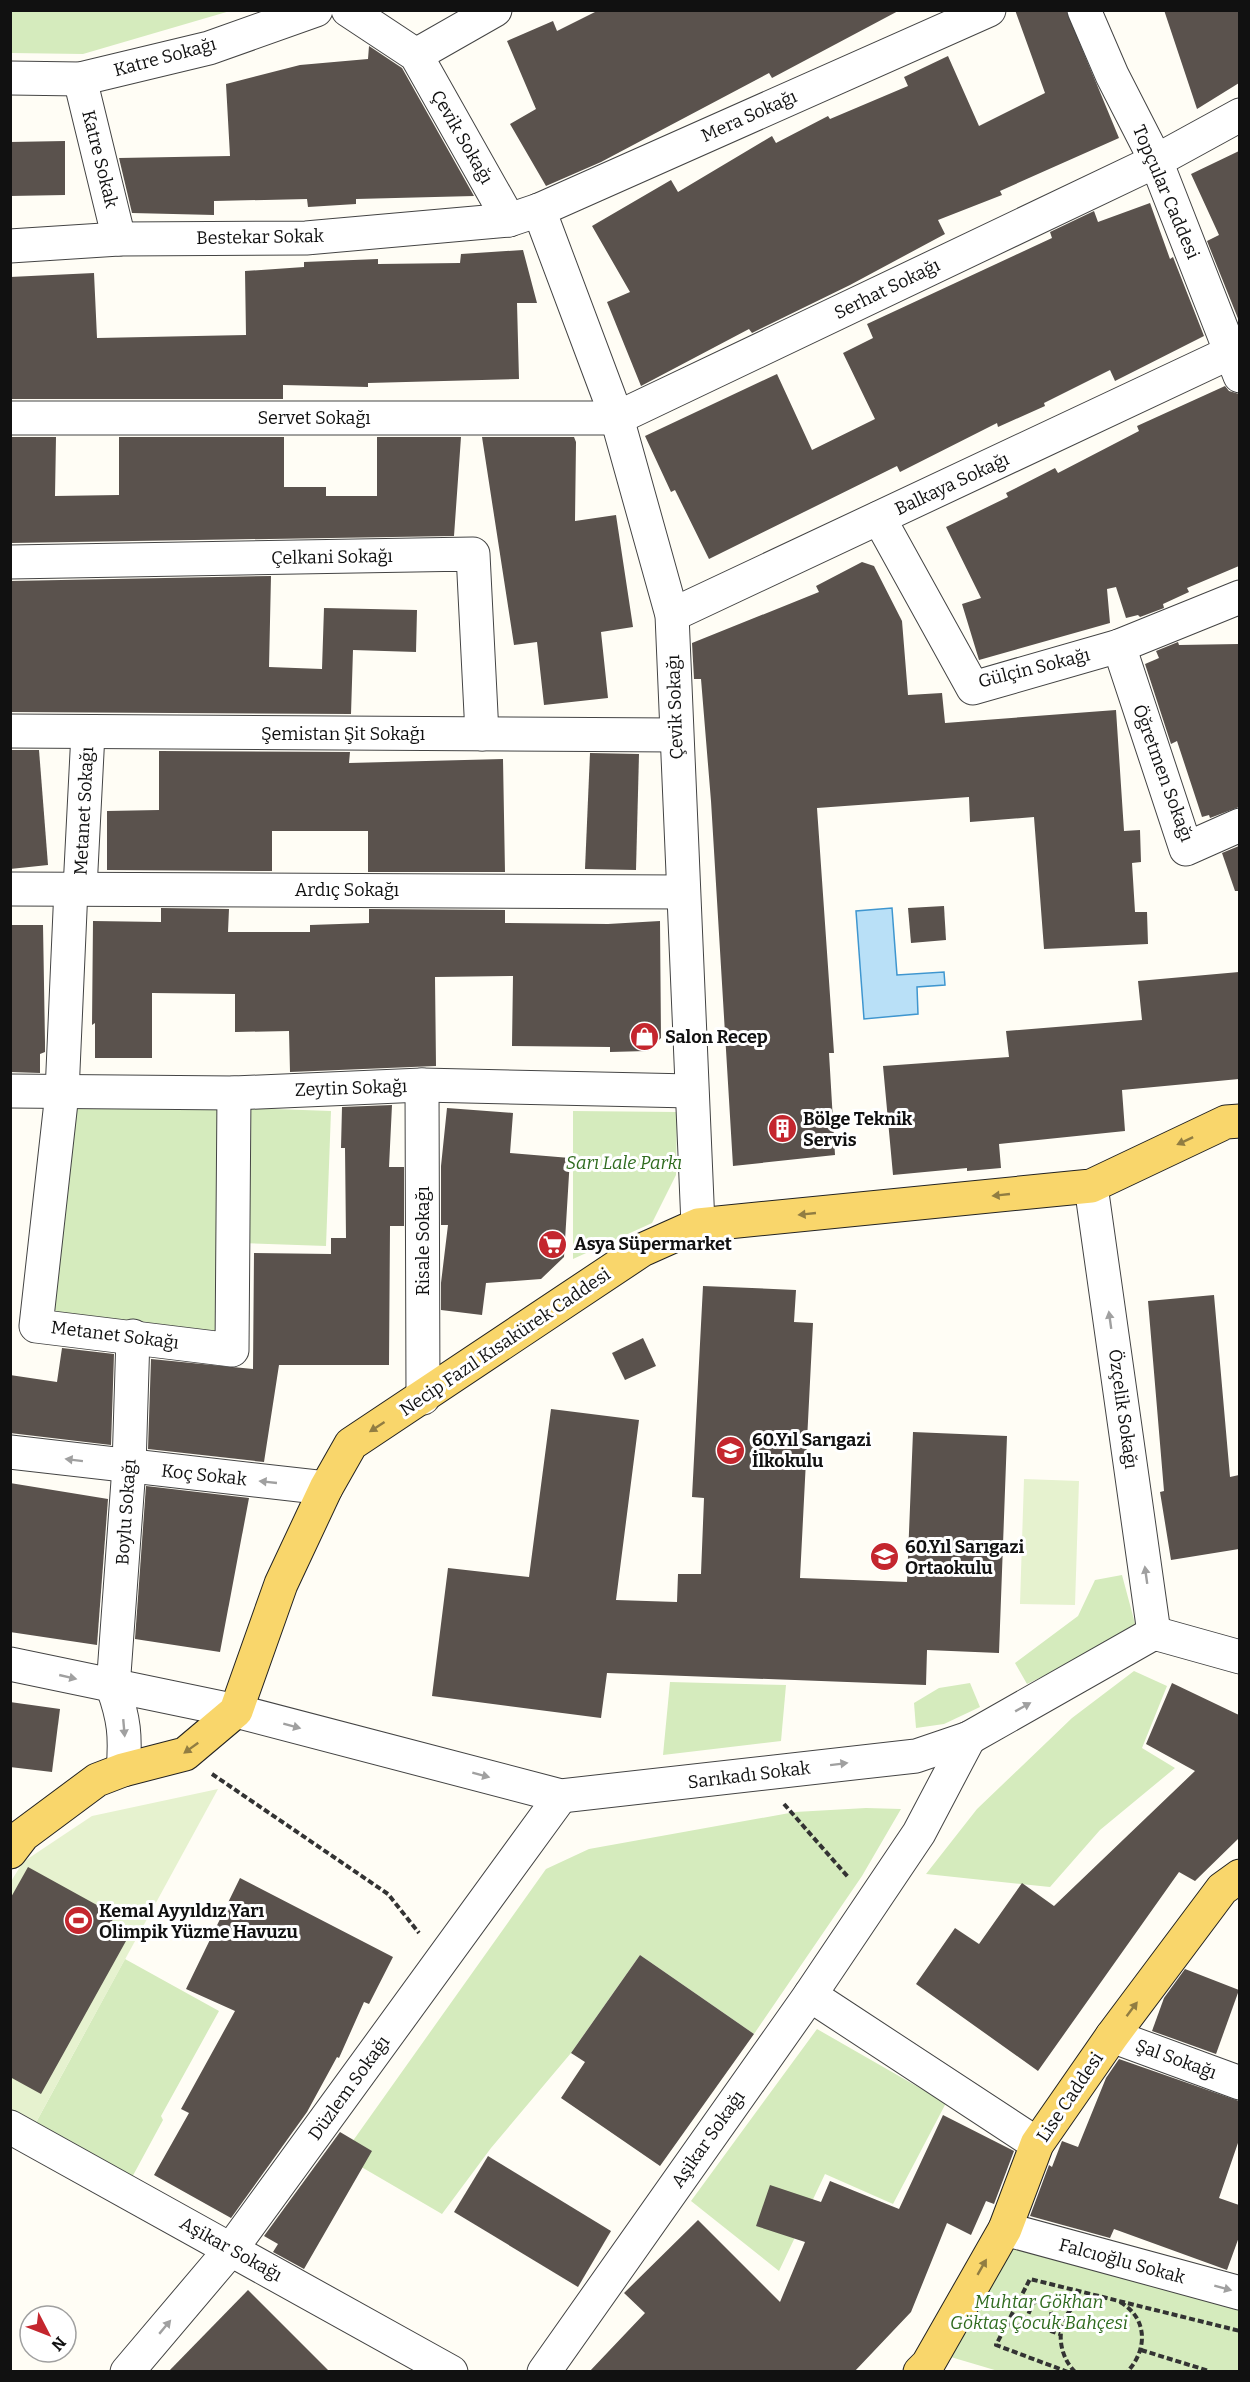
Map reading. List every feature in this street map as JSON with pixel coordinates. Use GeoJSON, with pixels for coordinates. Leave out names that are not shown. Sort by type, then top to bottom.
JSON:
{"type":"FeatureCollection","features":[{"type":"Feature","properties":{"kind":"main road","name":"Necip Fazıl Kısakürek Caddesi"},"geometry":{"type":"LineString","coordinates":[[236,1711],[281,1584],[326,1488],[351,1444],[642,1250],[698,1225],[1091,1186],[1226,1122],[1239,1121]]}},
{"type":"Feature","properties":{"kind":"main road"},"geometry":{"type":"LineString","coordinates":[[10,1852],[23,1835],[97,1780],[123,1770],[185,1754],[236,1711]]}},
{"type":"Feature","properties":{"kind":"main road","name":"Lise Caddesi"},"geometry":{"type":"LineString","coordinates":[[932,2369],[960,2306],[1005,2229],[1037,2144],[1112,2036],[1222,1889],[1239,1876]]}},
{"type":"Feature","properties":{"kind":"street","name":"Katre Sokağı"},"geometry":{"type":"LineString","coordinates":[[10,78],[80,79],[209,48],[316,10]]}},
{"type":"Feature","properties":{"kind":"street"},"geometry":{"type":"LineString","coordinates":[[348,10],[416,55],[495,10]]}},
{"type":"Feature","properties":{"kind":"street","name":"Mera Sokağı"},"geometry":{"type":"LineString","coordinates":[[524,215],[989,10]]}},
{"type":"Feature","properties":{"kind":"street","name":"Topçular Caddesi"},"geometry":{"type":"LineString","coordinates":[[1084,10],[1112,75],[1156,160],[1237,359]]}},
{"type":"Feature","properties":{"kind":"street","name":"Çevik Sokağı"},"geometry":{"type":"LineString","coordinates":[[416,55],[524,215],[617,418],[672,615],[675,735],[698,1225]]}},
{"type":"Feature","properties":{"kind":"street","name":"Katre Sokak"},"geometry":{"type":"LineString","coordinates":[[80,79],[119,239]]}},
{"type":"Feature","properties":{"kind":"street","name":"Serhat Sokağı"},"geometry":{"type":"LineString","coordinates":[[617,418],[1156,160],[1239,115]]}},
{"type":"Feature","properties":{"kind":"street","name":"Bestekar Sokak"},"geometry":{"type":"LineString","coordinates":[[10,246],[119,239],[306,238],[524,215]]}},
{"type":"Feature","properties":{"kind":"street","name":"Balkaya Sokağı"},"geometry":{"type":"LineString","coordinates":[[672,615],[879,518],[1237,359]]}},
{"type":"Feature","properties":{"kind":"street","name":"Servet Sokağı"},"geometry":{"type":"LineString","coordinates":[[10,418],[617,418]]}},
{"type":"Feature","properties":{"kind":"street","name":"Gülçin Sokağı"},"geometry":{"type":"LineString","coordinates":[[879,518],[973,687],[1119,646],[1239,597]]}},
{"type":"Feature","properties":{"kind":"street","name":"Çelkani Sokağı"},"geometry":{"type":"LineString","coordinates":[[10,562],[473,554],[482,734]]}},
{"type":"Feature","properties":{"kind":"street","name":"Öğretmen Sokağı"},"geometry":{"type":"LineString","coordinates":[[1119,646],[1186,849],[1239,825]]}},
{"type":"Feature","properties":{"kind":"street","name":"Şemistan Şit Sokağı"},"geometry":{"type":"LineString","coordinates":[[10,731],[675,735]]}},
{"type":"Feature","properties":{"kind":"street","name":"Metanet Sokağı"},"geometry":{"type":"LineString","coordinates":[[88,733],[62,1093],[36,1326],[133,1336],[232,1350],[234,1093]]}},
{"type":"Feature","properties":{"kind":"street","name":"Ardıç Sokağı"},"geometry":{"type":"LineString","coordinates":[[10,889],[683,892]]}},
{"type":"Feature","properties":{"kind":"street","name":"Zeytin Sokağı"},"geometry":{"type":"LineString","coordinates":[[10,1091],[234,1093],[422,1084],[691,1091]]}},
{"type":"Feature","properties":{"kind":"street","name":"Risale Sokağı"},"geometry":{"type":"LineString","coordinates":[[422,1084],[423,1398]]}},
{"type":"Feature","properties":{"kind":"street","name":"Özçelik Sokağı"},"geometry":{"type":"LineString","coordinates":[[1091,1186],[1154,1633]]}},
{"type":"Feature","properties":{"kind":"street","name":"Boylu Sokağı"},"geometry":{"type":"LineString","coordinates":[[113,1688],[129,1467],[133,1336]]}},
{"type":"Feature","properties":{"kind":"street","name":"Koç Sokak"},"geometry":{"type":"LineString","coordinates":[[10,1452],[326,1488]]}},
{"type":"Feature","properties":{"kind":"street"},"geometry":{"type":"LineString","coordinates":[[1154,1633],[1239,1657]]}},
{"type":"Feature","properties":{"kind":"street","name":"Sarıkadı Sokak"},"geometry":{"type":"LineString","coordinates":[[10,1664],[113,1688],[236,1711],[561,1796],[916,1756],[969,1738],[1154,1633]]}},
{"type":"Feature","properties":{"kind":"street"},"geometry":{"type":"LineString","coordinates":[[113,1688],[123,1716],[126,1743],[123,1770]]}},
{"type":"Feature","properties":{"kind":"street","name":"Aşikar Sokağı"},"geometry":{"type":"LineString","coordinates":[[544,2372],[810,1995],[919,1833],[969,1738]]}},
{"type":"Feature","properties":{"kind":"street","name":"Düzlem Sokağı"},"geometry":{"type":"LineString","coordinates":[[127,2372],[232,2248],[561,1796]]}},
{"type":"Feature","properties":{"kind":"street"},"geometry":{"type":"LineString","coordinates":[[810,1995],[1037,2144]]}},
{"type":"Feature","properties":{"kind":"street","name":"Şal Sokağı"},"geometry":{"type":"LineString","coordinates":[[1112,2036],[1239,2083]]}},
{"type":"Feature","properties":{"kind":"street","name":"Aşikar Sokağı"},"geometry":{"type":"LineString","coordinates":[[10,2127],[74,2164],[232,2248],[451,2372]]}},
{"type":"Feature","properties":{"kind":"street","name":"Falcıoğlu Sokak"},"geometry":{"type":"LineString","coordinates":[[1005,2229],[1239,2293]]}},
{"type":"Feature","properties":{"kind":"path"},"geometry":{"type":"LineString","coordinates":[[185,1754],[231,1789],[388,1894],[442,1961]]}},
{"type":"Feature","properties":{"kind":"path"},"geometry":{"type":"LineString","coordinates":[[758,1774],[870,1903]]}},
{"type":"Feature","properties":{"kind":"path"},"geometry":{"type":"LineString","coordinates":[[1068,2372],[996,2345],[1030,2278],[1239,2331]]}},
{"type":"Feature","properties":{"kind":"path"},"geometry":{"type":"LineString","coordinates":[[1076,2372],[1066,2361],[1060,2348],[1060,2334],[1064,2321],[1077,2306],[1096,2298],[1109,2298],[1122,2303],[1133,2312],[1140,2323],[1143,2337],[1141,2350],[1127,2372]]}},
{"type":"Feature","properties":{"kind":"path"},"geometry":{"type":"LineString","coordinates":[[960,2306],[1017,2327],[1025,2322],[1033,2303],[1041,2300],[1048,2305],[1053,2316],[1051,2331],[1060,2334]]}},
{"type":"Feature","properties":{"kind":"path"},"geometry":{"type":"LineString","coordinates":[[1141,2350],[1209,2372]]}},
{"type":"Feature","properties":{"kind":"green space"},"geometry":{"type":"Polygon","coordinates":[[[11,10],[230,11],[83,54],[11,53],[11,10]]]}},
{"type":"Feature","properties":{"kind":"green space"},"geometry":{"type":"Polygon","coordinates":[[[221,1104],[220,1339],[47,1319],[70,1106],[221,1104]]]}},
{"type":"Feature","properties":{"kind":"green space"},"geometry":{"type":"Polygon","coordinates":[[[244,1108],[331,1111],[326,1246],[239,1243],[244,1108]]]}},
{"type":"Feature","properties":{"kind":"green space","name":"Sarı Lale Parkı"},"geometry":{"type":"Polygon","coordinates":[[[573,1111],[677,1112],[676,1175],[652,1223],[573,1259],[573,1111]]]}},
{"type":"Feature","properties":{"kind":"green space"},"geometry":{"type":"Polygon","coordinates":[[[1024,1479],[1079,1481],[1075,1605],[1020,1604],[1024,1479]]]}},
{"type":"Feature","properties":{"kind":"green space"},"geometry":{"type":"Polygon","coordinates":[[[1122,1575],[1137,1631],[1027,1684],[1015,1663],[1078,1616],[1095,1580],[1122,1575]]]}},
{"type":"Feature","properties":{"kind":"green space"},"geometry":{"type":"Polygon","coordinates":[[[1134,1671],[1167,1686],[1142,1748],[1175,1768],[1100,1830],[1050,1887],[926,1874],[977,1809],[1072,1718],[1134,1671]]]}},
{"type":"Feature","properties":{"kind":"green space"},"geometry":{"type":"Polygon","coordinates":[[[670,1682],[786,1685],[781,1741],[663,1755],[670,1682]]]}},
{"type":"Feature","properties":{"kind":"green space"},"geometry":{"type":"Polygon","coordinates":[[[970,1683],[980,1707],[944,1724],[916,1728],[914,1703],[939,1688],[970,1683]]]}},
{"type":"Feature","properties":{"kind":"green space","name":"Kemal Ayyıldız Yarı Olimpik Yüzme Havuzu"},"geometry":{"type":"Polygon","coordinates":[[[218,1789],[33,2128],[11,2115],[10,1883],[23,1862],[92,1816],[218,1789]]]}},
{"type":"Feature","properties":{"kind":"green space"},"geometry":{"type":"Polygon","coordinates":[[[866,1808],[901,1809],[862,1876],[754,2034],[640,1955],[571,2053],[491,2148],[442,2214],[358,2165],[345,2152],[546,1869],[589,1849],[795,1812],[866,1808]]]}},
{"type":"Feature","properties":{"kind":"green space"},"geometry":{"type":"Polygon","coordinates":[[[125,1959],[219,2011],[161,2116],[163,2120],[130,2181],[33,2128],[125,1959]]]}},
{"type":"Feature","properties":{"kind":"green space"},"geometry":{"type":"Polygon","coordinates":[[[817,2029],[946,2103],[893,2204],[825,2174],[779,2271],[691,2201],[817,2029]]]}},
{"type":"Feature","properties":{"kind":"green space","name":"Muhtar Gökhan Göktaş Çocuk Bahçesi"},"geometry":{"type":"Polygon","coordinates":[[[1007,2243],[1239,2303],[1239,2371],[998,2371],[944,2355],[1007,2243]]]}},
{"type":"Feature","properties":{"kind":"water"},"geometry":{"type":"Polygon","coordinates":[[[892,908],[897,975],[944,972],[945,985],[917,987],[918,1014],[864,1019],[856,911],[892,908]]]}},
{"type":"Feature","properties":{"kind":"building"},"geometry":{"type":"Polygon","coordinates":[[[599,10],[900,10],[772,78],[769,73],[601,162],[546,186],[510,124],[536,109],[507,41],[553,21],[557,31],[599,10]]]}},
{"type":"Feature","properties":{"kind":"building"},"geometry":{"type":"Polygon","coordinates":[[[1015,10],[1066,10],[1119,138],[1000,191],[1002,195],[938,220],[945,234],[850,285],[752,333],[749,329],[641,386],[607,302],[630,292],[592,226],[671,180],[678,192],[772,136],[776,143],[828,116],[830,119],[908,86],[904,77],[948,56],[979,126],[1045,93],[1015,10]]]}},
{"type":"Feature","properties":{"kind":"building"},"geometry":{"type":"Polygon","coordinates":[[[1164,10],[1239,10],[1239,83],[1197,109],[1164,10]]]}},
{"type":"Feature","properties":{"kind":"building"},"geometry":{"type":"Polygon","coordinates":[[[369,46],[402,68],[474,196],[356,199],[356,204],[308,207],[307,199],[214,201],[214,215],[132,213],[119,158],[230,156],[226,84],[300,65],[368,59],[369,46]]]}},
{"type":"Feature","properties":{"kind":"building"},"geometry":{"type":"Polygon","coordinates":[[[65,141],[65,195],[10,196],[10,142],[65,141]]]}},
{"type":"Feature","properties":{"kind":"building"},"geometry":{"type":"Polygon","coordinates":[[[1239,151],[1239,321],[1207,241],[1219,235],[1191,174],[1239,151]]]}},
{"type":"Feature","properties":{"kind":"building"},"geometry":{"type":"Polygon","coordinates":[[[1150,203],[1170,259],[1173,257],[1204,336],[1115,381],[1110,370],[1044,403],[1045,406],[998,427],[997,423],[900,472],[897,466],[709,559],[675,490],[671,492],[645,436],[777,374],[812,450],[875,419],[843,353],[873,338],[867,324],[1052,238],[1050,232],[1094,211],[1098,222],[1150,203]]]}},
{"type":"Feature","properties":{"kind":"building"},"geometry":{"type":"Polygon","coordinates":[[[523,250],[537,303],[517,303],[519,379],[368,383],[368,387],[283,385],[283,399],[10,399],[10,277],[94,273],[97,338],[246,335],[245,271],[304,267],[304,262],[378,259],[378,264],[460,263],[461,254],[523,250]]]}},
{"type":"Feature","properties":{"kind":"building"},"geometry":{"type":"Polygon","coordinates":[[[1225,386],[1229,391],[1239,394],[1239,566],[1187,588],[1189,592],[1163,604],[1164,608],[1140,617],[1138,615],[1126,618],[1116,587],[1107,589],[1110,623],[979,660],[962,604],[981,598],[946,527],[1008,497],[1006,493],[1055,468],[1058,473],[1139,431],[1137,426],[1225,386]]]}},
{"type":"Feature","properties":{"kind":"building"},"geometry":{"type":"Polygon","coordinates":[[[10,437],[56,437],[55,496],[119,495],[119,437],[284,437],[284,487],[326,487],[326,496],[377,496],[377,437],[461,437],[454,536],[10,543],[10,437]]]}},
{"type":"Feature","properties":{"kind":"building"},"geometry":{"type":"Polygon","coordinates":[[[482,437],[574,437],[576,442],[575,521],[616,515],[633,627],[601,632],[608,698],[544,705],[537,642],[514,645],[482,437]]]}},
{"type":"Feature","properties":{"kind":"building"},"geometry":{"type":"Polygon","coordinates":[[[862,562],[874,566],[902,621],[908,695],[942,693],[945,723],[1116,710],[1124,831],[1140,830],[1141,862],[1132,863],[1135,912],[1147,912],[1148,944],[1044,949],[1034,817],[970,822],[969,797],[817,808],[834,1053],[829,1053],[835,1155],[733,1166],[711,801],[701,679],[694,679],[692,643],[819,592],[816,586],[862,562]]]}},
{"type":"Feature","properties":{"kind":"building"},"geometry":{"type":"Polygon","coordinates":[[[271,576],[269,667],[322,669],[324,608],[417,610],[416,652],[353,650],[351,714],[10,712],[10,581],[271,576]]]}},
{"type":"Feature","properties":{"kind":"building"},"geometry":{"type":"Polygon","coordinates":[[[1178,642],[1179,645],[1239,644],[1239,807],[1210,818],[1209,815],[1202,817],[1177,741],[1171,744],[1145,664],[1159,658],[1156,651],[1178,642]]]}},
{"type":"Feature","properties":{"kind":"building"},"geometry":{"type":"Polygon","coordinates":[[[10,750],[39,750],[48,865],[10,869],[10,750]]]}},
{"type":"Feature","properties":{"kind":"building"},"geometry":{"type":"Polygon","coordinates":[[[159,751],[350,752],[349,763],[503,759],[505,872],[368,872],[368,831],[272,831],[272,871],[107,870],[107,811],[159,810],[159,751]]]}},
{"type":"Feature","properties":{"kind":"building"},"geometry":{"type":"Polygon","coordinates":[[[590,753],[639,754],[636,870],[585,869],[590,753]]]}},
{"type":"Feature","properties":{"kind":"building"},"geometry":{"type":"Polygon","coordinates":[[[1239,846],[1239,891],[1235,891],[1222,853],[1239,846]]]}},
{"type":"Feature","properties":{"kind":"building"},"geometry":{"type":"Polygon","coordinates":[[[944,906],[946,940],[911,943],[908,908],[944,906]]]}},
{"type":"Feature","properties":{"kind":"building"},"geometry":{"type":"Polygon","coordinates":[[[161,908],[229,909],[228,932],[310,932],[310,925],[369,923],[369,909],[505,910],[505,923],[608,924],[660,921],[661,1038],[647,1051],[610,1052],[610,1047],[512,1046],[513,976],[435,977],[436,1066],[290,1072],[289,1031],[235,1032],[235,994],[152,993],[152,1058],[95,1058],[95,1023],[92,1025],[93,921],[161,922],[161,908]]]}},
{"type":"Feature","properties":{"kind":"building"},"geometry":{"type":"Polygon","coordinates":[[[10,925],[43,925],[45,1052],[40,1054],[40,1073],[10,1072],[10,925]]]}},
{"type":"Feature","properties":{"kind":"building"},"geometry":{"type":"Polygon","coordinates":[[[1239,972],[1239,1079],[1122,1090],[1125,1131],[999,1144],[1001,1168],[967,1171],[967,1168],[893,1175],[883,1066],[1009,1057],[1006,1031],[1142,1020],[1138,981],[1239,972]]]}},
{"type":"Feature","properties":{"kind":"building"},"geometry":{"type":"Polygon","coordinates":[[[392,1105],[389,1167],[404,1167],[404,1226],[390,1226],[389,1365],[279,1365],[264,1462],[148,1449],[151,1359],[253,1369],[254,1253],[331,1254],[331,1238],[346,1238],[345,1148],[341,1148],[342,1107],[392,1105]]]}},
{"type":"Feature","properties":{"kind":"building"},"geometry":{"type":"Polygon","coordinates":[[[447,1108],[513,1113],[510,1153],[570,1158],[564,1257],[541,1279],[486,1283],[482,1315],[441,1310],[441,1283],[448,1225],[441,1225],[441,1166],[447,1108]]]}},
{"type":"Feature","properties":{"kind":"building"},"geometry":{"type":"Polygon","coordinates":[[[703,1286],[796,1290],[794,1322],[813,1323],[800,1578],[907,1582],[913,1432],[1007,1436],[999,1653],[927,1650],[926,1685],[607,1673],[601,1718],[432,1696],[448,1568],[529,1577],[551,1409],[639,1420],[616,1600],[677,1602],[678,1574],[701,1574],[704,1498],[692,1497],[703,1286]]]}},
{"type":"Feature","properties":{"kind":"building"},"geometry":{"type":"Polygon","coordinates":[[[1214,1295],[1230,1477],[1239,1475],[1239,1549],[1171,1560],[1160,1492],[1164,1491],[1148,1301],[1214,1295]]]}},
{"type":"Feature","properties":{"kind":"building"},"geometry":{"type":"Polygon","coordinates":[[[643,1338],[656,1366],[625,1380],[612,1353],[643,1338]]]}},
{"type":"Feature","properties":{"kind":"building"},"geometry":{"type":"Polygon","coordinates":[[[62,1348],[114,1354],[111,1445],[10,1433],[10,1375],[57,1382],[62,1348]]]}},
{"type":"Feature","properties":{"kind":"building"},"geometry":{"type":"Polygon","coordinates":[[[10,1483],[108,1499],[97,1645],[10,1632],[10,1483]]]}},
{"type":"Feature","properties":{"kind":"building"},"geometry":{"type":"Polygon","coordinates":[[[146,1486],[249,1498],[220,1652],[135,1639],[146,1486]]]}},
{"type":"Feature","properties":{"kind":"building"},"geometry":{"type":"Polygon","coordinates":[[[1172,1683],[1239,1715],[1239,1838],[1195,1881],[1179,1872],[1038,2071],[916,1984],[955,1928],[979,1944],[1022,1883],[1054,1906],[1195,1771],[1146,1744],[1172,1683]]]}},
{"type":"Feature","properties":{"kind":"building"},"geometry":{"type":"Polygon","coordinates":[[[10,1702],[60,1709],[52,1772],[10,1767],[10,1702]]]}},
{"type":"Feature","properties":{"kind":"building","name":"Kemal Ayyıldız Yarı Olimpik Yüzme Havuzu"},"geometry":{"type":"Polygon","coordinates":[[[28,1867],[115,1915],[107,1931],[126,1941],[41,2094],[10,2077],[10,1899],[28,1867]]]}},
{"type":"Feature","properties":{"kind":"building"},"geometry":{"type":"Polygon","coordinates":[[[240,1878],[393,1957],[369,2004],[364,2002],[339,2058],[337,2057],[307,2112],[231,2218],[154,2175],[189,2113],[181,2109],[235,2011],[186,1989],[240,1878]]]}},
{"type":"Feature","properties":{"kind":"building"},"geometry":{"type":"Polygon","coordinates":[[[640,1955],[754,2034],[660,2166],[561,2098],[585,2062],[571,2053],[640,1955]]]}},
{"type":"Feature","properties":{"kind":"building"},"geometry":{"type":"Polygon","coordinates":[[[1185,1969],[1239,1990],[1216,2054],[1152,2031],[1164,1998],[1185,1969]]]}},
{"type":"Feature","properties":{"kind":"building"},"geometry":{"type":"Polygon","coordinates":[[[1119,2059],[1239,2101],[1239,2140],[1219,2198],[1239,2205],[1239,2237],[1227,2270],[1114,2229],[1110,2238],[1030,2216],[1049,2165],[1052,2167],[1062,2141],[1078,2147],[1106,2078],[1119,2059]]]}},
{"type":"Feature","properties":{"kind":"building"},"geometry":{"type":"Polygon","coordinates":[[[943,2115],[1014,2151],[994,2204],[986,2201],[971,2235],[947,2223],[911,2312],[854,2372],[589,2372],[645,2313],[624,2293],[698,2220],[780,2302],[805,2242],[756,2226],[770,2185],[821,2202],[830,2181],[899,2209],[943,2115]]]}},
{"type":"Feature","properties":{"kind":"building"},"geometry":{"type":"Polygon","coordinates":[[[340,2132],[372,2151],[304,2269],[273,2252],[278,2244],[264,2236],[340,2132]]]}},
{"type":"Feature","properties":{"kind":"building"},"geometry":{"type":"Polygon","coordinates":[[[488,2156],[611,2231],[578,2287],[454,2212],[488,2156]]]}},
{"type":"Feature","properties":{"kind":"building"},"geometry":{"type":"Polygon","coordinates":[[[248,2290],[330,2372],[168,2372],[248,2290]]]}},
{"type":"Feature","properties":{"kind":"place","name":"Salon Recep"},"geometry":{"type":"Point","coordinates":[644,1037]}},
{"type":"Feature","properties":{"kind":"place","name":"Bölge Teknik Servis"},"geometry":{"type":"Point","coordinates":[782,1129]}},
{"type":"Feature","properties":{"kind":"place","name":"Asya Süpermarket"},"geometry":{"type":"Point","coordinates":[553,1244]}},
{"type":"Feature","properties":{"kind":"place","name":"60.Yıl Sarıgazi İlkokulu"},"geometry":{"type":"Point","coordinates":[731,1450]}},
{"type":"Feature","properties":{"kind":"place","name":"60.Yıl Sarıgazi Ortaokulu"},"geometry":{"type":"Point","coordinates":[884,1557]}},
{"type":"Feature","properties":{"kind":"place","name":"Kemal Ayyıldız Yarı Olimpik Yüzme Havuzu"},"geometry":{"type":"Point","coordinates":[78,1921]}}]}
